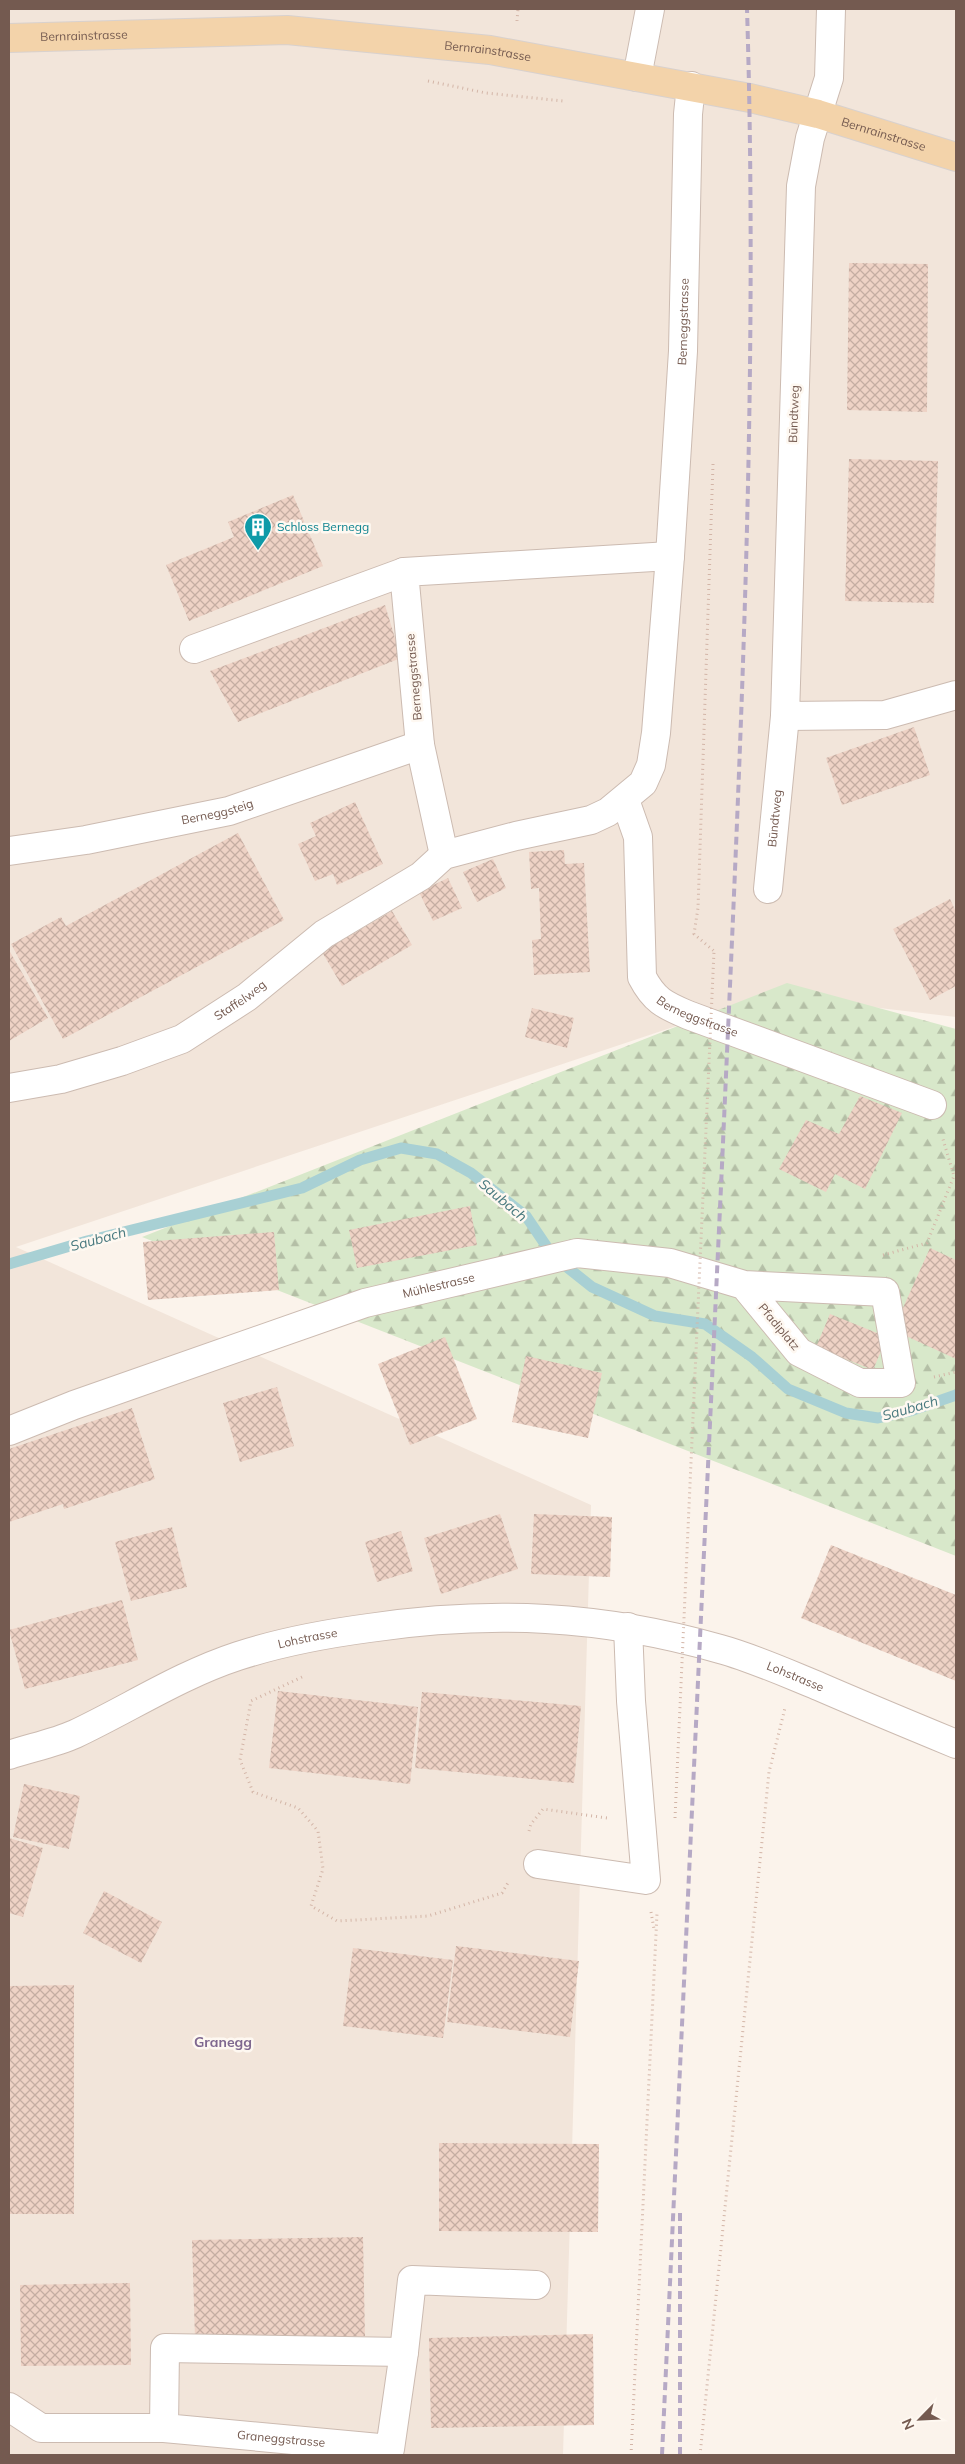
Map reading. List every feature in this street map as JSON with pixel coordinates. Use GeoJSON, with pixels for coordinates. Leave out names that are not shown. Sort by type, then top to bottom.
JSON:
{"type":"FeatureCollection","features":[{"type":"Feature","properties":{"kind":"main road","name":"Bernrainstrasse"},"geometry":{"type":"LineString","coordinates":[[9,38],[287,30],[490,50],[691,86],[818,114],[956,157]]}},
{"type":"Feature","properties":{"kind":"street"},"geometry":{"type":"LineString","coordinates":[[637,76],[650,9]]}},
{"type":"Feature","properties":{"kind":"street","name":"Bündtweg"},"geometry":{"type":"LineString","coordinates":[[768,889],[785,716],[801,186],[810,138],[828,78],[831,9]]}},
{"type":"Feature","properties":{"kind":"street","name":"Berneggstrasse"},"geometry":{"type":"LineString","coordinates":[[404,572],[420,745],[444,855],[516,836],[591,820],[608,812],[643,783],[651,765],[656,733],[670,556],[684,351],[688,114],[691,86]]}},
{"type":"Feature","properties":{"kind":"street"},"geometry":{"type":"LineString","coordinates":[[194,649],[404,572],[670,556]]}},
{"type":"Feature","properties":{"kind":"street"},"geometry":{"type":"LineString","coordinates":[[785,716],[885,716],[956,694]]}},
{"type":"Feature","properties":{"kind":"street","name":"Berneggsteig"},"geometry":{"type":"LineString","coordinates":[[9,851],[86,840],[229,811],[420,745]]}},
{"type":"Feature","properties":{"kind":"street","name":"Berneggstrasse"},"geometry":{"type":"LineString","coordinates":[[624,800],[638,837],[642,977],[650,993],[666,1006],[688,1015],[932,1104]]}},
{"type":"Feature","properties":{"kind":"street","name":"Staffelweg"},"geometry":{"type":"LineString","coordinates":[[9,1088],[61,1079],[122,1061],[182,1039],[247,997],[324,934],[421,876],[444,855]]}},
{"type":"Feature","properties":{"kind":"street","name":"Mühlestrasse"},"geometry":{"type":"LineString","coordinates":[[9,1431],[74,1405],[365,1304],[533,1262],[577,1253],[670,1263],[744,1285],[885,1292]]}},
{"type":"Feature","properties":{"kind":"street","name":"Pfadiplatz"},"geometry":{"type":"LineString","coordinates":[[744,1285],[799,1352],[860,1383],[902,1383],[885,1292]]}},
{"type":"Feature","properties":{"kind":"street","name":"Lohstrasse"},"geometry":{"type":"LineString","coordinates":[[9,1755],[73,1735],[200,1670],[238,1656],[317,1635],[394,1624],[476,1617],[558,1618],[628,1627],[723,1650],[793,1676],[956,1744]]}},
{"type":"Feature","properties":{"kind":"street"},"geometry":{"type":"LineString","coordinates":[[538,1864],[646,1880],[631,1701],[628,1627]]}},
{"type":"Feature","properties":{"kind":"street","name":"Graneggstrasse"},"geometry":{"type":"LineString","coordinates":[[9,2407],[41,2428],[164,2428],[390,2449],[412,2280],[536,2285]]}},
{"type":"Feature","properties":{"kind":"street"},"geometry":{"type":"LineString","coordinates":[[164,2428],[165,2348],[404,2352]]}},
{"type":"Feature","properties":{"kind":"path"},"geometry":{"type":"LineString","coordinates":[[517,24],[518,9]]}},
{"type":"Feature","properties":{"kind":"path"},"geometry":{"type":"LineString","coordinates":[[675,1818],[714,951],[694,934],[698,908],[700,859],[713,463],[711,454]]}},
{"type":"Feature","properties":{"kind":"path"},"geometry":{"type":"LineString","coordinates":[[875,1258],[927,1243],[954,1176],[932,1104]]}},
{"type":"Feature","properties":{"kind":"path"},"geometry":{"type":"LineString","coordinates":[[317,1635],[313,1672],[251,1701],[240,1760],[253,1792],[298,1808],[318,1832],[323,1869],[311,1906],[337,1922],[428,1916],[502,1893],[511,1877]]}},
{"type":"Feature","properties":{"kind":"path"},"geometry":{"type":"LineString","coordinates":[[700,2455],[769,1772],[793,1676]]}},
{"type":"Feature","properties":{"kind":"path"},"geometry":{"type":"LineString","coordinates":[[528,1834],[531,1824],[543,1809],[642,1822]]}},
{"type":"Feature","properties":{"kind":"path"},"geometry":{"type":"LineString","coordinates":[[631,2455],[654,1934]]}},
{"type":"Feature","properties":{"kind":"shaded area"},"geometry":{"type":"Polygon","coordinates":[[[9,9],[956,9],[956,1017],[769,995],[16,1247],[591,1505],[563,2455],[9,2455],[9,9]]]}},
{"type":"Feature","properties":{"kind":"green space"},"geometry":{"type":"Polygon","coordinates":[[[787,983],[956,1029],[956,1556],[142,1237],[787,983]]]}},
{"type":"Feature","properties":{"kind":"building"},"geometry":{"type":"Polygon","coordinates":[[[849,263],[928,264],[927,412],[847,410],[849,263]]]}},
{"type":"Feature","properties":{"kind":"building"},"geometry":{"type":"Polygon","coordinates":[[[849,459],[938,461],[934,603],[845,601],[849,459]]]}},
{"type":"Feature","properties":{"kind":"building","name":"Schloss Bernegg"},"geometry":{"type":"Polygon","coordinates":[[[293,495],[323,566],[189,621],[166,565],[234,537],[228,522],[293,495]]]}},
{"type":"Feature","properties":{"kind":"building"},"geometry":{"type":"Polygon","coordinates":[[[385,605],[401,658],[238,722],[210,671],[385,605]]]}},
{"type":"Feature","properties":{"kind":"building"},"geometry":{"type":"Polygon","coordinates":[[[914,727],[930,775],[842,805],[826,758],[914,727]]]}},
{"type":"Feature","properties":{"kind":"building"},"geometry":{"type":"Polygon","coordinates":[[[355,802],[383,864],[337,885],[333,874],[315,881],[298,844],[316,836],[310,823],[355,802]]]}},
{"type":"Feature","properties":{"kind":"building"},"geometry":{"type":"Polygon","coordinates":[[[238,833],[284,920],[63,1039],[11,944],[61,917],[66,926],[238,833]]]}},
{"type":"Feature","properties":{"kind":"building"},"geometry":{"type":"Polygon","coordinates":[[[564,850],[565,864],[584,863],[590,972],[534,975],[532,940],[541,939],[539,888],[531,889],[529,852],[564,850]]]}},
{"type":"Feature","properties":{"kind":"building"},"geometry":{"type":"Polygon","coordinates":[[[493,859],[506,888],[477,902],[463,872],[493,859]]]}},
{"type":"Feature","properties":{"kind":"building"},"geometry":{"type":"Polygon","coordinates":[[[448,878],[462,908],[433,921],[419,892],[448,878]]]}},
{"type":"Feature","properties":{"kind":"building"},"geometry":{"type":"Polygon","coordinates":[[[950,899],[956,912],[956,986],[930,1000],[893,929],[950,899]]]}},
{"type":"Feature","properties":{"kind":"building"},"geometry":{"type":"Polygon","coordinates":[[[392,911],[412,945],[342,986],[322,952],[392,911]]]}},
{"type":"Feature","properties":{"kind":"building"},"geometry":{"type":"Polygon","coordinates":[[[9,950],[48,1018],[9,1041],[9,950]]]}},
{"type":"Feature","properties":{"kind":"building"},"geometry":{"type":"Polygon","coordinates":[[[532,1008],[574,1018],[567,1048],[525,1037],[532,1008]]]}},
{"type":"Feature","properties":{"kind":"building"},"geometry":{"type":"Polygon","coordinates":[[[860,1096],[902,1113],[865,1189],[835,1174],[826,1192],[779,1169],[806,1120],[839,1134],[860,1096]]]}},
{"type":"Feature","properties":{"kind":"building"},"geometry":{"type":"Polygon","coordinates":[[[470,1206],[477,1245],[357,1268],[349,1230],[470,1206]]]}},
{"type":"Feature","properties":{"kind":"building"},"geometry":{"type":"Polygon","coordinates":[[[274,1232],[279,1290],[148,1300],[143,1242],[274,1232]]]}},
{"type":"Feature","properties":{"kind":"building"},"geometry":{"type":"Polygon","coordinates":[[[930,1248],[956,1260],[956,1359],[893,1330],[930,1248]]]}},
{"type":"Feature","properties":{"kind":"building"},"geometry":{"type":"Polygon","coordinates":[[[830,1314],[887,1337],[873,1370],[816,1347],[830,1314]]]}},
{"type":"Feature","properties":{"kind":"building"},"geometry":{"type":"Polygon","coordinates":[[[445,1337],[477,1419],[410,1445],[378,1364],[445,1337]]]}},
{"type":"Feature","properties":{"kind":"building"},"geometry":{"type":"Polygon","coordinates":[[[526,1356],[602,1373],[588,1438],[512,1422],[526,1356]]]}},
{"type":"Feature","properties":{"kind":"building"},"geometry":{"type":"Polygon","coordinates":[[[277,1387],[294,1446],[240,1462],[223,1403],[277,1387]]]}},
{"type":"Feature","properties":{"kind":"building"},"geometry":{"type":"Polygon","coordinates":[[[132,1408],[155,1479],[64,1509],[63,1504],[9,1522],[9,1449],[132,1408]]]}},
{"type":"Feature","properties":{"kind":"building"},"geometry":{"type":"Polygon","coordinates":[[[500,1514],[518,1569],[441,1594],[424,1538],[500,1514]]]}},
{"type":"Feature","properties":{"kind":"building"},"geometry":{"type":"Polygon","coordinates":[[[534,1514],[612,1517],[610,1577],[531,1574],[534,1514]]]}},
{"type":"Feature","properties":{"kind":"building"},"geometry":{"type":"Polygon","coordinates":[[[172,1527],[187,1587],[131,1601],[115,1542],[172,1527]]]}},
{"type":"Feature","properties":{"kind":"building"},"geometry":{"type":"Polygon","coordinates":[[[401,1531],[413,1571],[377,1582],[365,1542],[401,1531]]]}},
{"type":"Feature","properties":{"kind":"building"},"geometry":{"type":"Polygon","coordinates":[[[831,1545],[956,1595],[956,1681],[801,1618],[831,1545]]]}},
{"type":"Feature","properties":{"kind":"building"},"geometry":{"type":"Polygon","coordinates":[[[122,1600],[138,1660],[25,1689],[9,1630],[122,1600]]]}},
{"type":"Feature","properties":{"kind":"building"},"geometry":{"type":"Polygon","coordinates":[[[278,1691],[418,1707],[410,1784],[269,1768],[278,1691]]]}},
{"type":"Feature","properties":{"kind":"building"},"geometry":{"type":"Polygon","coordinates":[[[422,1692],[581,1706],[574,1783],[415,1768],[422,1692]]]}},
{"type":"Feature","properties":{"kind":"building"},"geometry":{"type":"Polygon","coordinates":[[[24,1784],[80,1796],[69,1849],[13,1837],[24,1784]]]}},
{"type":"Feature","properties":{"kind":"building"},"geometry":{"type":"Polygon","coordinates":[[[9,1838],[43,1848],[23,1917],[9,1913],[9,1838]]]}},
{"type":"Feature","properties":{"kind":"building"},"geometry":{"type":"Polygon","coordinates":[[[104,1891],[162,1922],[141,1963],[83,1933],[104,1891]]]}},
{"type":"Feature","properties":{"kind":"building"},"geometry":{"type":"Polygon","coordinates":[[[456,1946],[579,1961],[570,2037],[447,2022],[456,1946]]]}},
{"type":"Feature","properties":{"kind":"building"},"geometry":{"type":"Polygon","coordinates":[[[353,1948],[453,1960],[443,2038],[343,2026],[353,1948]]]}},
{"type":"Feature","properties":{"kind":"building"},"geometry":{"type":"Polygon","coordinates":[[[74,1985],[74,2214],[9,2214],[9,1986],[74,1985]]]}},
{"type":"Feature","properties":{"kind":"building"},"geometry":{"type":"Polygon","coordinates":[[[439,2143],[599,2144],[598,2232],[439,2231],[439,2143]]]}},
{"type":"Feature","properties":{"kind":"building"},"geometry":{"type":"Polygon","coordinates":[[[363,2237],[365,2336],[195,2339],[192,2240],[363,2237]]]}},
{"type":"Feature","properties":{"kind":"building"},"geometry":{"type":"Polygon","coordinates":[[[130,2283],[131,2365],[21,2366],[20,2285],[130,2283]]]}},
{"type":"Feature","properties":{"kind":"building"},"geometry":{"type":"Polygon","coordinates":[[[593,2334],[594,2425],[431,2428],[429,2338],[593,2334]]]}},
{"type":"Feature","properties":{"kind":"waterway","name":"Saubach"},"geometry":{"type":"LineString","coordinates":[[9,1264],[87,1241],[302,1188],[360,1160],[401,1148],[437,1154],[471,1173],[526,1216],[553,1256],[592,1287],[655,1316],[705,1324],[752,1357],[788,1389],[846,1413],[878,1418],[910,1411],[956,1395]]}},
{"type":"Feature","properties":{"kind":"railway"},"geometry":{"type":"LineString","coordinates":[[662,2455],[741,732],[751,298],[747,9]]}},
{"type":"Feature","properties":{"kind":"railway"},"geometry":{"type":"LineString","coordinates":[[680,2209],[680,2455]]}},
{"type":"Feature","properties":{"kind":"place","name":"Schloss Bernegg"},"geometry":{"type":"Point","coordinates":[258,551]}},
{"type":"Feature","properties":{"kind":"district","name":"Granegg"},"geometry":{"type":"Point","coordinates":[223,2042]}}]}
